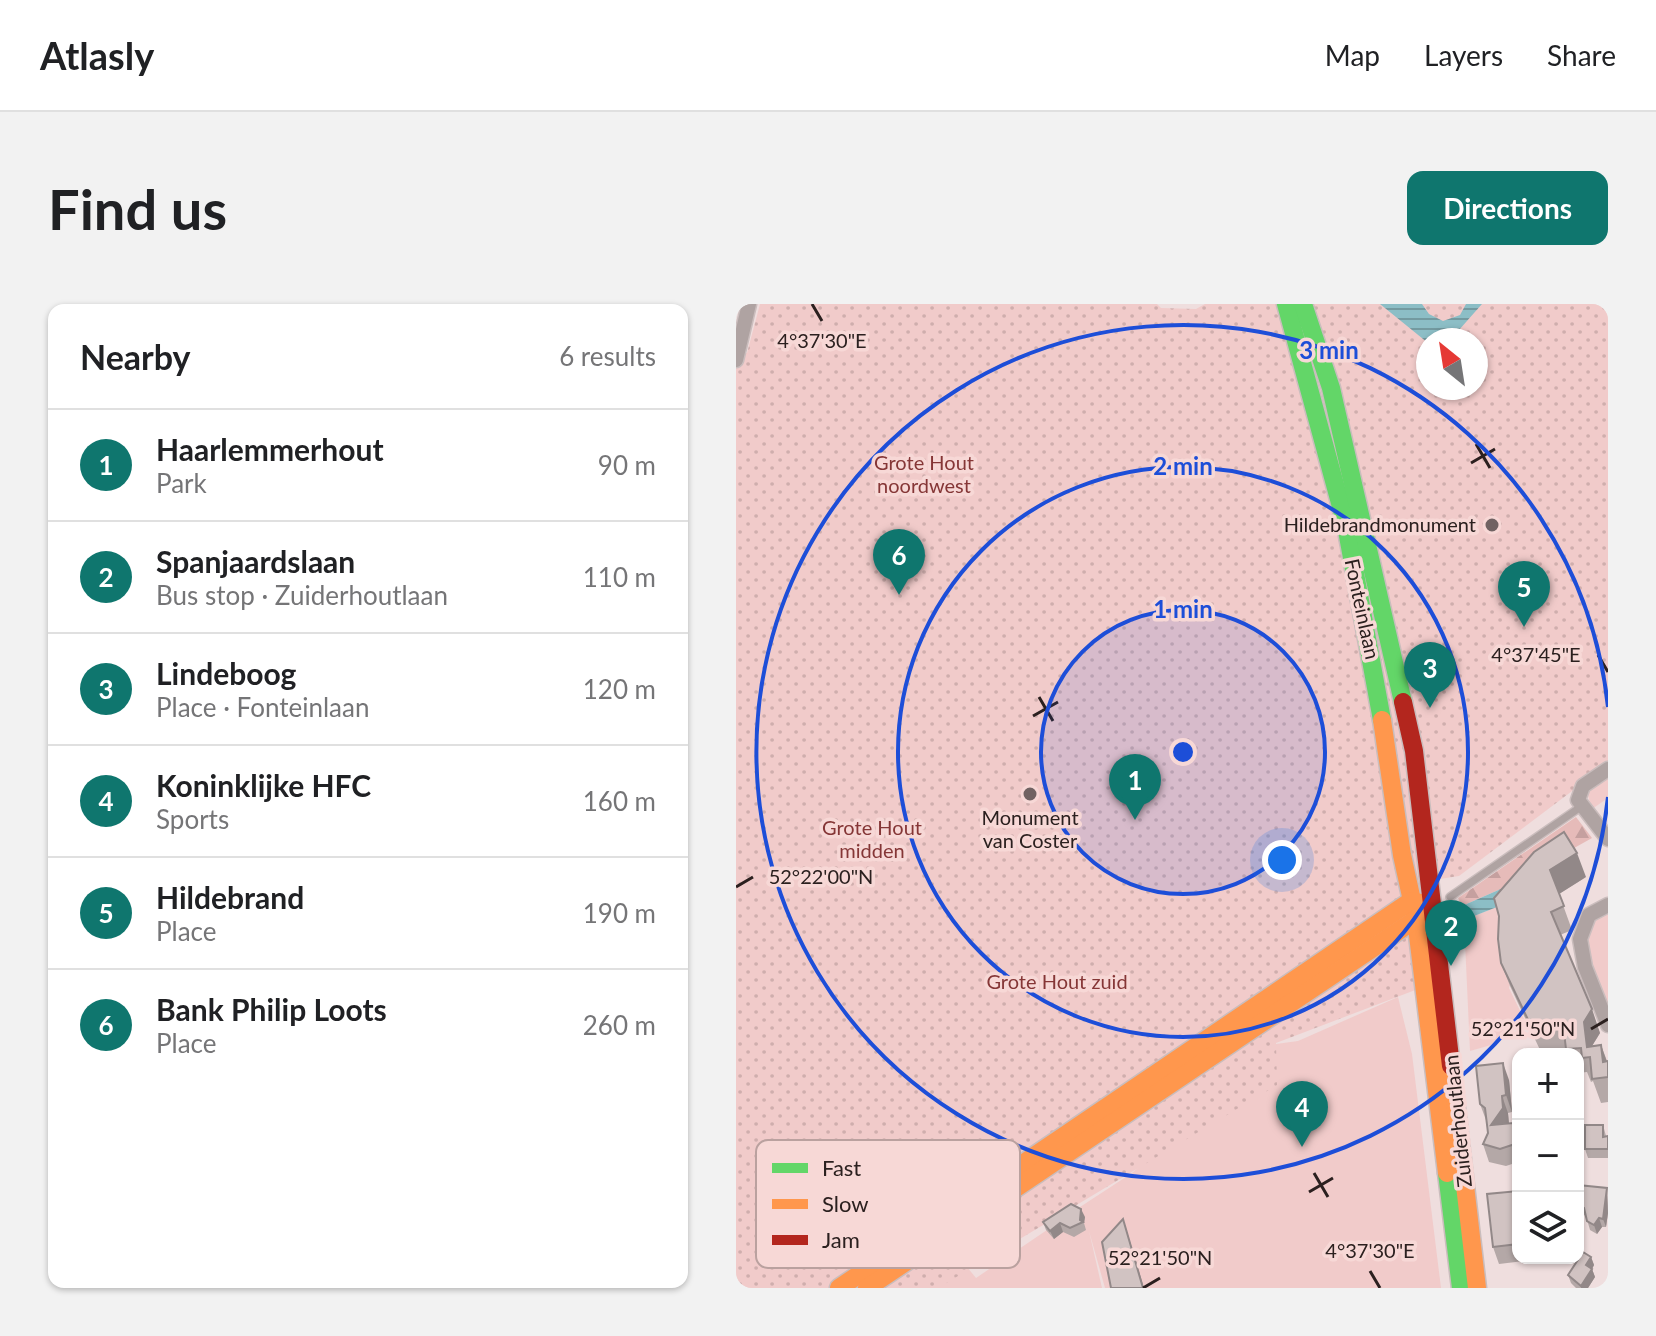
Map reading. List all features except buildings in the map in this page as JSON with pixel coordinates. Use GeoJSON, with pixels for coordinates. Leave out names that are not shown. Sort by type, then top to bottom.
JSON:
{"type":"FeatureCollection","features":[{"type":"Feature","properties":{"kind":"main road","name":"Fonteinlaan"},"geometry":{"type":"LineString","coordinates":[[1286,304],[1306,363],[1346,529],[1373,659],[1414,910]]}},
{"type":"Feature","properties":{"kind":"main road","name":"Fonteinlaan"},"geometry":{"type":"LineString","coordinates":[[1303,304],[1331,388],[1376,576],[1414,751],[1439,903]]}},
{"type":"Feature","properties":{"kind":"main road"},"geometry":{"type":"LineString","coordinates":[[1020,1169],[1414,910],[1439,903]]}},
{"type":"Feature","properties":{"kind":"main road","name":"Zuiderhoutlaan"},"geometry":{"type":"LineString","coordinates":[[1439,903],[1477,1288]]}},
{"type":"Feature","properties":{"kind":"main road"},"geometry":{"type":"LineString","coordinates":[[1020,1182],[1414,910]]}},
{"type":"Feature","properties":{"kind":"main road","name":"Zuiderhoutlaan"},"geometry":{"type":"LineString","coordinates":[[1414,910],[1461,1288]]}},
{"type":"Feature","properties":{"kind":"main road"},"geometry":{"type":"LineString","coordinates":[[839,1288],[869,1268]]}},
{"type":"Feature","properties":{"kind":"main road"},"geometry":{"type":"LineString","coordinates":[[867,1288],[896,1268]]}},
{"type":"Feature","properties":{"kind":"street"},"geometry":{"type":"LineString","coordinates":[[736,360],[749,304]]}},
{"type":"Feature","properties":{"kind":"street"},"geometry":{"type":"LineString","coordinates":[[1608,769],[1583,786],[1580,803],[1608,839]]}},
{"type":"Feature","properties":{"kind":"street"},"geometry":{"type":"LineString","coordinates":[[1608,905],[1589,915],[1580,939],[1585,967],[1608,1025]]}},
{"type":"Feature","properties":{"kind":"lane"},"geometry":{"type":"LineString","coordinates":[[1439,903],[1580,803]]}},
{"type":"Feature","properties":{"kind":"green space"},"geometry":{"type":"Polygon","coordinates":[[[760,304],[1157,304],[1161,308],[1196,309],[1205,304],[1608,304],[1608,764],[1459,876],[1401,885],[1418,989],[1276,1043],[1277,1085],[1020,1239],[1020,1140],[756,1140],[756,1268],[971,1268],[938,1288],[736,1288],[736,353],[747,353],[760,304]]]}},
{"type":"Feature","properties":{"kind":"green space"},"geometry":{"type":"Polygon","coordinates":[[[1608,775],[1608,798],[1592,809],[1587,793],[1608,775]]]}},
{"type":"Feature","properties":{"kind":"green space"},"geometry":{"type":"Polygon","coordinates":[[[1576,817],[1592,838],[1503,888],[1462,906],[1458,898],[1576,817]]]}},
{"type":"Feature","properties":{"kind":"green space"},"geometry":{"type":"Polygon","coordinates":[[[1502,905],[1512,979],[1509,988],[1524,1019],[1510,1024],[1491,1045],[1470,1051],[1464,920],[1502,905]]]}},
{"type":"Feature","properties":{"kind":"green space"},"geometry":{"type":"Polygon","coordinates":[[[1608,912],[1608,1005],[1592,968],[1587,943],[1589,931],[1608,912]]]}},
{"type":"Feature","properties":{"kind":"green space"},"geometry":{"type":"Polygon","coordinates":[[[1398,997],[1412,1054],[1441,1288],[1105,1288],[1089,1231],[1102,1288],[937,1288],[966,1268],[976,1278],[991,1268],[1020,1268],[1020,1248],[1072,1213],[1082,1214],[1080,1207],[1132,1173],[1276,1044],[1298,1041],[1398,997]]]}},
{"type":"Feature","properties":{"kind":"water"},"geometry":{"type":"Polygon","coordinates":[[[1380,304],[1422,304],[1429,314],[1443,321],[1460,315],[1466,304],[1482,304],[1461,328],[1416,328],[1416,333],[1380,304]]]}},
{"type":"Feature","properties":{"kind":"water"},"geometry":{"type":"Polygon","coordinates":[[[1503,888],[1502,905],[1464,920],[1462,906],[1503,888]]]}},
{"type":"Feature","properties":{"kind":"traffic: fast"},"geometry":{"type":"LineString","coordinates":[[1286,304],[1346,525],[1382,720]]}},
{"type":"Feature","properties":{"kind":"traffic: fast"},"geometry":{"type":"LineString","coordinates":[[1303,304],[1331,388],[1403,702]]}},
{"type":"Feature","properties":{"kind":"traffic: fast"},"geometry":{"type":"LineString","coordinates":[[1447,1173],[1461,1288]]}},
{"type":"Feature","properties":{"kind":"traffic: slow"},"geometry":{"type":"LineString","coordinates":[[1382,720],[1402,855],[1416,919],[1447,1173]]}},
{"type":"Feature","properties":{"kind":"traffic: slow"},"geometry":{"type":"LineString","coordinates":[[1020,1166],[1411,901],[1421,903]]}},
{"type":"Feature","properties":{"kind":"traffic: slow"},"geometry":{"type":"LineString","coordinates":[[1020,1185],[1425,913]]}},
{"type":"Feature","properties":{"kind":"traffic: slow"},"geometry":{"type":"LineString","coordinates":[[1451,1066],[1477,1288]]}},
{"type":"Feature","properties":{"kind":"traffic: slow"},"geometry":{"type":"LineString","coordinates":[[839,1288],[869,1268]]}},
{"type":"Feature","properties":{"kind":"traffic: slow"},"geometry":{"type":"LineString","coordinates":[[867,1288],[897,1268]]}},
{"type":"Feature","properties":{"kind":"traffic: jam"},"geometry":{"type":"LineString","coordinates":[[1403,702],[1414,751],[1451,1066]]}},
{"type":"Feature","properties":{"kind":"place","name":"Hildebrandmonument"},"geometry":{"type":"Point","coordinates":[1492,525]}},
{"type":"Feature","properties":{"kind":"place","name":"Bank Philip Loots"},"geometry":{"type":"Point","coordinates":[899,595]}},
{"type":"Feature","properties":{"kind":"place","name":"Hildebrand"},"geometry":{"type":"Point","coordinates":[1524,627]}},
{"type":"Feature","properties":{"kind":"place","name":"Lindeboog"},"geometry":{"type":"Point","coordinates":[1430,708]}},
{"type":"Feature","properties":{"kind":"place","name":"Monument van Coster"},"geometry":{"type":"Point","coordinates":[1030,794]}},
{"type":"Feature","properties":{"kind":"place","name":"Haarlemmerhout"},"geometry":{"type":"Point","coordinates":[1135,820]}},
{"type":"Feature","properties":{"kind":"place","name":"Spanjaardslaan"},"geometry":{"type":"Point","coordinates":[1451,966]}},
{"type":"Feature","properties":{"kind":"place","name":"Koninklijke HFC"},"geometry":{"type":"Point","coordinates":[1302,1147]}},
{"type":"Feature","properties":{"kind":"park label","name":"Grote Hout noordwest"},"geometry":{"type":"Point","coordinates":[924,474]}},
{"type":"Feature","properties":{"kind":"park label","name":"Grote Hout midden"},"geometry":{"type":"Point","coordinates":[872,840]}},
{"type":"Feature","properties":{"kind":"park label","name":"Grote Hout zuid"},"geometry":{"type":"Point","coordinates":[1057,982]}}]}
